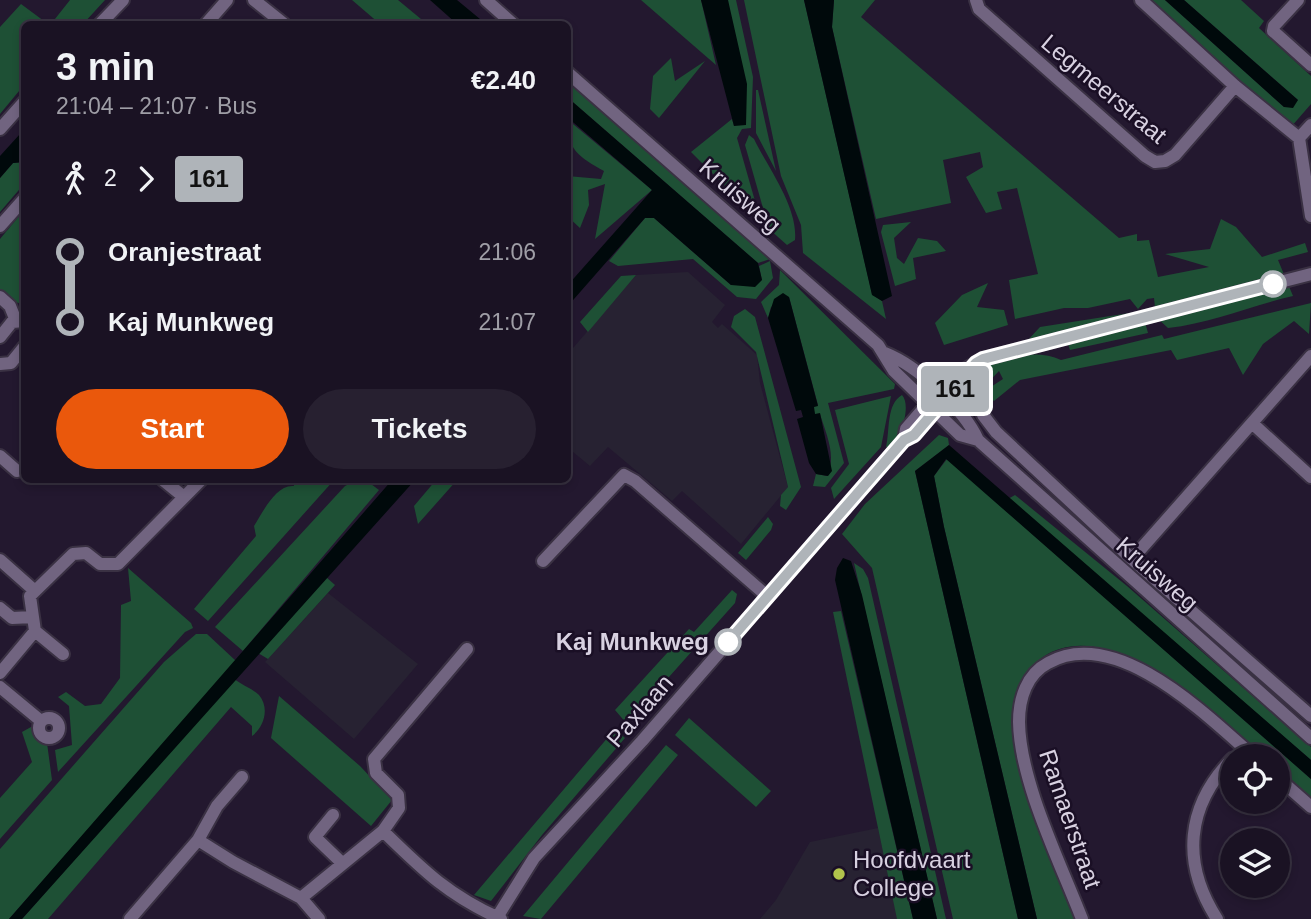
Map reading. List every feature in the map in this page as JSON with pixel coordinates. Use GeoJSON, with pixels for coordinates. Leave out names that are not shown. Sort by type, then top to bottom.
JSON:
{"type":"FeatureCollection","features":[{"type":"Feature","properties":{"kind":"street"},"geometry":{"type":"LineString","coordinates":[[103,21],[122,0]]}},
{"type":"Feature","properties":{"kind":"street"},"geometry":{"type":"LineString","coordinates":[[209,21],[227,0]]}},
{"type":"Feature","properties":{"kind":"street"},"geometry":{"type":"LineString","coordinates":[[254,0],[280,21]]}},
{"type":"Feature","properties":{"kind":"street"},"geometry":{"type":"LineString","coordinates":[[486,0],[510,21]]}},
{"type":"Feature","properties":{"kind":"street","name":"Legmeerstraat"},"geometry":{"type":"LineString","coordinates":[[976,0],[979,9],[1033,58],[1155,162],[1165,161],[1175,155],[1235,86]]}},
{"type":"Feature","properties":{"kind":"street"},"geometry":{"type":"LineString","coordinates":[[1141,0],[1235,86],[1299,138],[1311,216]]}},
{"type":"Feature","properties":{"kind":"street"},"geometry":{"type":"LineString","coordinates":[[1297,0],[1273,31],[1311,65]]}},
{"type":"Feature","properties":{"kind":"street","name":"Kruisweg"},"geometry":{"type":"LineString","coordinates":[[571,76],[885,353],[903,360],[971,425],[978,440],[1311,738]]}},
{"type":"Feature","properties":{"kind":"street"},"geometry":{"type":"LineString","coordinates":[[0,129],[21,105]]}},
{"type":"Feature","properties":{"kind":"street"},"geometry":{"type":"LineString","coordinates":[[1299,138],[1311,125]]}},
{"type":"Feature","properties":{"kind":"street"},"geometry":{"type":"LineString","coordinates":[[0,226],[21,202]]}},
{"type":"Feature","properties":{"kind":"street","name":"Paxlaan"},"geometry":{"type":"LineString","coordinates":[[498,918],[534,858],[642,741],[904,440],[906,429],[976,363],[1008,352],[1311,274]]}},
{"type":"Feature","properties":{"kind":"street"},"geometry":{"type":"LineString","coordinates":[[0,297],[20,321],[0,337]]}},
{"type":"Feature","properties":{"kind":"street"},"geometry":{"type":"LineString","coordinates":[[0,364],[11,363],[21,351]]}},
{"type":"Feature","properties":{"kind":"street","name":"Kruisweg"},"geometry":{"type":"LineString","coordinates":[[885,353],[894,371],[960,435],[978,440]]}},
{"type":"Feature","properties":{"kind":"street"},"geometry":{"type":"LineString","coordinates":[[1132,559],[1311,356]]}},
{"type":"Feature","properties":{"kind":"street","name":"Kruisweg"},"geometry":{"type":"LineString","coordinates":[[983,415],[996,432],[1132,559],[1311,716]]}},
{"type":"Feature","properties":{"kind":"street"},"geometry":{"type":"LineString","coordinates":[[1252,423],[1311,477]]}},
{"type":"Feature","properties":{"kind":"street"},"geometry":{"type":"LineString","coordinates":[[0,456],[17,471]]}},
{"type":"Feature","properties":{"kind":"street"},"geometry":{"type":"LineString","coordinates":[[543,561],[624,475],[635,481],[767,596]]}},
{"type":"Feature","properties":{"kind":"street"},"geometry":{"type":"LineString","coordinates":[[167,483],[184,497]]}},
{"type":"Feature","properties":{"kind":"street"},"geometry":{"type":"LineString","coordinates":[[63,654],[35,631],[30,596],[73,554],[86,553],[100,564],[118,564],[198,483]]}},
{"type":"Feature","properties":{"kind":"street"},"geometry":{"type":"LineString","coordinates":[[0,560],[35,591]]}},
{"type":"Feature","properties":{"kind":"street"},"geometry":{"type":"LineString","coordinates":[[0,608],[12,618],[33,617]]}},
{"type":"Feature","properties":{"kind":"street"},"geometry":{"type":"LineString","coordinates":[[0,673],[35,631]]}},
{"type":"Feature","properties":{"kind":"street"},"geometry":{"type":"LineString","coordinates":[[301,898],[383,831],[399,808],[400,799],[376,773],[374,759],[377,752],[467,649]]}},
{"type":"Feature","properties":{"kind":"street","name":"Ramaerstraat"},"geometry":{"type":"LineString","coordinates":[[1082,919],[1031,784],[1020,729],[1024,690],[1032,676],[1051,660],[1085,652],[1117,658],[1174,692],[1229,744]]}},
{"type":"Feature","properties":{"kind":"street"},"geometry":{"type":"LineString","coordinates":[[0,687],[41,721]]}},
{"type":"Feature","properties":{"kind":"street"},"geometry":{"type":"LineString","coordinates":[[1217,919],[1196,875],[1195,826],[1207,789],[1220,776]]}},
{"type":"Feature","properties":{"kind":"street"},"geometry":{"type":"LineString","coordinates":[[130,919],[198,840],[217,806],[242,777]]}},
{"type":"Feature","properties":{"kind":"street"},"geometry":{"type":"LineString","coordinates":[[1290,789],[1311,807]]}},
{"type":"Feature","properties":{"kind":"street"},"geometry":{"type":"LineString","coordinates":[[334,815],[315,837],[342,863]]}},
{"type":"Feature","properties":{"kind":"street"},"geometry":{"type":"LineString","coordinates":[[383,831],[437,884],[464,902],[498,918]]}},
{"type":"Feature","properties":{"kind":"street"},"geometry":{"type":"LineString","coordinates":[[198,840],[301,898],[319,919]]}},
{"type":"Feature","properties":{"kind":"shaded area"},"geometry":{"type":"Polygon","coordinates":[[[430,0],[457,0],[482,21],[454,21],[430,0]]]}},
{"type":"Feature","properties":{"kind":"shaded area"},"geometry":{"type":"Polygon","coordinates":[[[701,0],[728,0],[747,84],[746,125],[734,126],[701,0]]]}},
{"type":"Feature","properties":{"kind":"shaded area"},"geometry":{"type":"Polygon","coordinates":[[[804,0],[834,0],[832,27],[892,296],[882,301],[872,295],[804,0]]]}},
{"type":"Feature","properties":{"kind":"shaded area"},"geometry":{"type":"Polygon","coordinates":[[[1165,0],[1184,0],[1298,100],[1293,108],[1284,107],[1165,0]]]}},
{"type":"Feature","properties":{"kind":"shaded area"},"geometry":{"type":"Polygon","coordinates":[[[571,100],[758,263],[762,280],[755,287],[731,285],[654,218],[645,218],[571,302],[571,281],[652,190],[571,120],[571,100]]]}},
{"type":"Feature","properties":{"kind":"shaded area"},"geometry":{"type":"Polygon","coordinates":[[[21,134],[21,162],[13,163],[0,178],[0,156],[21,134]]]}},
{"type":"Feature","properties":{"kind":"shaded area"},"geometry":{"type":"Polygon","coordinates":[[[688,272],[725,305],[712,322],[718,328],[722,324],[757,355],[760,383],[788,487],[741,544],[682,491],[672,501],[608,447],[590,466],[571,450],[571,350],[636,275],[688,272]]]}},
{"type":"Feature","properties":{"kind":"shaded area"},"geometry":{"type":"Polygon","coordinates":[[[783,293],[789,297],[818,406],[814,407],[815,414],[820,413],[832,471],[828,476],[816,474],[809,463],[797,419],[803,417],[801,410],[796,411],[768,318],[774,299],[783,293]]]}},
{"type":"Feature","properties":{"kind":"shaded area"},"geometry":{"type":"Polygon","coordinates":[[[949,445],[1311,760],[1311,779],[1290,761],[1290,744],[1271,744],[946,459],[934,476],[944,527],[1037,919],[1018,919],[915,471],[949,445]]]}},
{"type":"Feature","properties":{"kind":"shaded area"},"geometry":{"type":"Polygon","coordinates":[[[389,483],[412,483],[22,919],[9,919],[389,483]]]}},
{"type":"Feature","properties":{"kind":"shaded area"},"geometry":{"type":"Polygon","coordinates":[[[843,558],[851,561],[862,595],[937,919],[913,919],[835,580],[837,568],[843,558]]]}},
{"type":"Feature","properties":{"kind":"shaded area"},"geometry":{"type":"Polygon","coordinates":[[[328,593],[418,664],[354,739],[265,662],[328,593]]]}},
{"type":"Feature","properties":{"kind":"shaded area","name":"Hoofdvaart College"},"geometry":{"type":"Polygon","coordinates":[[[878,828],[898,919],[760,919],[776,900],[810,842],[878,828]]]}},
{"type":"Feature","properties":{"kind":"green space"},"geometry":{"type":"Polygon","coordinates":[[[70,0],[105,0],[86,21],[53,21],[70,0]]]}},
{"type":"Feature","properties":{"kind":"green space"},"geometry":{"type":"Polygon","coordinates":[[[352,0],[398,0],[423,21],[376,21],[352,0]]]}},
{"type":"Feature","properties":{"kind":"green space"},"geometry":{"type":"Polygon","coordinates":[[[641,0],[701,0],[716,65],[641,0]]]}},
{"type":"Feature","properties":{"kind":"green space"},"geometry":{"type":"Polygon","coordinates":[[[728,0],[736,0],[753,77],[751,128],[742,129],[737,138],[761,222],[691,152],[732,119],[734,126],[728,0]]]}},
{"type":"Feature","properties":{"kind":"green space"},"geometry":{"type":"Polygon","coordinates":[[[744,0],[804,0],[872,294],[882,301],[886,319],[803,253],[801,225],[781,176],[744,0]]]}},
{"type":"Feature","properties":{"kind":"green space"},"geometry":{"type":"Polygon","coordinates":[[[834,0],[875,0],[861,17],[1119,238],[1137,234],[1137,241],[1149,240],[1158,277],[1209,267],[1165,254],[1210,249],[1221,219],[1236,227],[1262,257],[1305,243],[1308,252],[1278,260],[1293,296],[1200,322],[1168,328],[1156,317],[1154,298],[1147,299],[1138,309],[1130,299],[1088,308],[1064,308],[1015,319],[1009,280],[1038,274],[1017,188],[997,192],[1002,209],[986,213],[966,177],[983,167],[980,152],[943,160],[951,203],[876,219],[832,27],[834,0]]]}},
{"type":"Feature","properties":{"kind":"green space"},"geometry":{"type":"Polygon","coordinates":[[[1148,0],[1165,0],[1284,107],[1298,100],[1184,0],[1241,0],[1264,21],[1259,28],[1311,76],[1311,104],[1291,127],[1148,0]]]}},
{"type":"Feature","properties":{"kind":"green space"},"geometry":{"type":"Polygon","coordinates":[[[21,4],[44,21],[21,21],[21,89],[0,114],[0,27],[21,4]]]}},
{"type":"Feature","properties":{"kind":"green space"},"geometry":{"type":"Polygon","coordinates":[[[671,58],[675,81],[705,61],[659,118],[650,109],[653,76],[671,58]]]}},
{"type":"Feature","properties":{"kind":"green space"},"geometry":{"type":"Polygon","coordinates":[[[571,82],[770,259],[758,263],[571,100],[571,82]]]}},
{"type":"Feature","properties":{"kind":"green space"},"geometry":{"type":"Polygon","coordinates":[[[758,90],[776,171],[756,133],[758,90]]]}},
{"type":"Feature","properties":{"kind":"green space"},"geometry":{"type":"Polygon","coordinates":[[[571,122],[652,190],[595,239],[605,184],[588,190],[589,205],[580,228],[571,220],[571,176],[601,179],[604,171],[581,157],[572,145],[571,122]]]}},
{"type":"Feature","properties":{"kind":"green space"},"geometry":{"type":"Polygon","coordinates":[[[749,135],[754,139],[774,175],[792,214],[795,240],[787,245],[769,229],[745,145],[749,135]]]}},
{"type":"Feature","properties":{"kind":"green space"},"geometry":{"type":"Polygon","coordinates":[[[21,162],[21,188],[0,212],[0,178],[13,163],[21,162]]]}},
{"type":"Feature","properties":{"kind":"green space"},"geometry":{"type":"Polygon","coordinates":[[[21,214],[21,303],[14,302],[0,291],[0,239],[21,214]]]}},
{"type":"Feature","properties":{"kind":"green space"},"geometry":{"type":"Polygon","coordinates":[[[645,218],[654,218],[731,285],[762,280],[759,266],[770,261],[773,278],[756,299],[737,297],[693,259],[618,266],[609,261],[645,218]]]}},
{"type":"Feature","properties":{"kind":"green space"},"geometry":{"type":"Polygon","coordinates":[[[911,222],[894,238],[897,258],[904,264],[918,238],[937,241],[946,251],[913,258],[916,279],[895,286],[881,232],[883,225],[911,222]]]}},
{"type":"Feature","properties":{"kind":"green space"},"geometry":{"type":"Polygon","coordinates":[[[780,270],[895,384],[894,389],[828,403],[844,463],[825,487],[813,486],[816,474],[827,476],[831,461],[830,445],[820,414],[815,415],[813,407],[818,405],[789,297],[771,307],[768,318],[761,302],[779,285],[780,270]]]}},
{"type":"Feature","properties":{"kind":"green space"},"geometry":{"type":"Polygon","coordinates":[[[636,275],[588,332],[580,322],[621,276],[636,275]]]}},
{"type":"Feature","properties":{"kind":"green space"},"geometry":{"type":"Polygon","coordinates":[[[988,283],[977,307],[1004,310],[1008,325],[944,345],[935,323],[962,295],[988,283]]]}},
{"type":"Feature","properties":{"kind":"green space"},"geometry":{"type":"Polygon","coordinates":[[[1311,303],[1309,334],[1294,321],[1263,344],[1243,375],[1229,348],[1177,360],[1171,350],[1020,380],[994,401],[983,392],[1003,379],[999,371],[978,393],[964,383],[984,368],[1023,355],[1037,354],[1061,360],[1162,335],[1164,339],[1311,303]]]}},
{"type":"Feature","properties":{"kind":"green space"},"geometry":{"type":"Polygon","coordinates":[[[745,309],[755,317],[801,487],[786,510],[780,506],[781,495],[788,487],[756,352],[731,327],[734,316],[745,309]]]}},
{"type":"Feature","properties":{"kind":"green space"},"geometry":{"type":"Polygon","coordinates":[[[1142,311],[1148,333],[1070,350],[1068,344],[1086,335],[1048,345],[1027,341],[1040,327],[1142,311]]]}},
{"type":"Feature","properties":{"kind":"green space"},"geometry":{"type":"Polygon","coordinates":[[[902,395],[906,407],[904,422],[894,444],[891,448],[886,447],[891,411],[902,395]]]}},
{"type":"Feature","properties":{"kind":"green space"},"geometry":{"type":"Polygon","coordinates":[[[891,396],[881,447],[834,499],[831,488],[849,464],[835,410],[891,396]]]}},
{"type":"Feature","properties":{"kind":"green space"},"geometry":{"type":"Polygon","coordinates":[[[939,435],[948,438],[949,445],[915,471],[1018,919],[953,919],[872,568],[842,534],[865,504],[939,435]]]}},
{"type":"Feature","properties":{"kind":"green space"},"geometry":{"type":"Polygon","coordinates":[[[947,459],[1271,744],[1247,744],[1189,695],[1159,674],[1129,658],[1099,648],[1070,647],[1037,662],[1018,691],[1013,716],[1015,742],[1026,794],[1074,919],[1037,919],[934,476],[947,459]]]}},
{"type":"Feature","properties":{"kind":"green space"},"geometry":{"type":"Polygon","coordinates":[[[294,483],[331,483],[208,621],[194,609],[256,536],[254,526],[271,500],[281,489],[294,486],[294,483]]]}},
{"type":"Feature","properties":{"kind":"green space"},"geometry":{"type":"Polygon","coordinates":[[[351,483],[370,483],[379,490],[243,651],[215,627],[345,486],[351,483]]]}},
{"type":"Feature","properties":{"kind":"green space"},"geometry":{"type":"Polygon","coordinates":[[[433,483],[454,483],[418,524],[414,506],[433,483]]]}},
{"type":"Feature","properties":{"kind":"green space"},"geometry":{"type":"Polygon","coordinates":[[[1015,495],[1127,586],[1311,747],[1311,760],[1008,499],[1015,495]]]}},
{"type":"Feature","properties":{"kind":"green space"},"geometry":{"type":"Polygon","coordinates":[[[768,517],[773,524],[771,530],[746,560],[738,553],[768,517]]]}},
{"type":"Feature","properties":{"kind":"green space"},"geometry":{"type":"Polygon","coordinates":[[[854,563],[863,569],[868,578],[946,919],[937,919],[854,563]]]}},
{"type":"Feature","properties":{"kind":"green space"},"geometry":{"type":"Polygon","coordinates":[[[128,568],[191,623],[193,628],[185,632],[58,772],[55,750],[72,745],[69,706],[58,697],[66,692],[85,706],[101,704],[120,678],[121,605],[131,601],[128,568]]]}},
{"type":"Feature","properties":{"kind":"green space"},"geometry":{"type":"Polygon","coordinates":[[[326,577],[335,585],[268,659],[258,653],[326,577]]]}},
{"type":"Feature","properties":{"kind":"green space"},"geometry":{"type":"Polygon","coordinates":[[[732,590],[737,594],[735,603],[627,724],[615,710],[689,629],[694,632],[732,590]]]}},
{"type":"Feature","properties":{"kind":"green space"},"geometry":{"type":"Polygon","coordinates":[[[841,611],[913,919],[897,919],[833,612],[841,611]]]}},
{"type":"Feature","properties":{"kind":"green space"},"geometry":{"type":"Polygon","coordinates":[[[196,634],[207,634],[236,661],[9,919],[0,919],[0,849],[164,662],[196,634]]]}},
{"type":"Feature","properties":{"kind":"green space"},"geometry":{"type":"Polygon","coordinates":[[[234,679],[257,693],[262,700],[264,717],[256,732],[252,736],[252,726],[231,707],[48,919],[22,919],[234,679]]]}},
{"type":"Feature","properties":{"kind":"green space"},"geometry":{"type":"Polygon","coordinates":[[[279,696],[360,766],[392,800],[371,826],[271,738],[279,696]]]}},
{"type":"Feature","properties":{"kind":"green space"},"geometry":{"type":"Polygon","coordinates":[[[689,718],[771,791],[756,807],[675,735],[689,718]]]}},
{"type":"Feature","properties":{"kind":"green space"},"geometry":{"type":"Polygon","coordinates":[[[31,727],[47,743],[52,780],[0,839],[0,798],[32,762],[22,732],[31,727]]]}},
{"type":"Feature","properties":{"kind":"green space"},"geometry":{"type":"Polygon","coordinates":[[[615,729],[625,738],[542,835],[491,901],[474,895],[615,729]]]}},
{"type":"Feature","properties":{"kind":"green space"},"geometry":{"type":"Polygon","coordinates":[[[666,745],[678,755],[541,919],[523,916],[666,745]]]}},
{"type":"Feature","properties":{"kind":"green space"},"geometry":{"type":"Polygon","coordinates":[[[1290,761],[1311,779],[1311,799],[1290,781],[1290,761]]]}},
{"type":"Feature","properties":{"kind":"bus line","name":"161"},"geometry":{"type":"LineString","coordinates":[[728,642],[904,440],[914,435],[976,363],[1273,284]]}},
{"type":"Feature","properties":{"kind":"place","name":"Kaj Munkweg"},"geometry":{"type":"Point","coordinates":[728,642]}},
{"type":"Feature","properties":{"kind":"place","name":"Hoofdvaart College"},"geometry":{"type":"Point","coordinates":[839,874]}}]}
